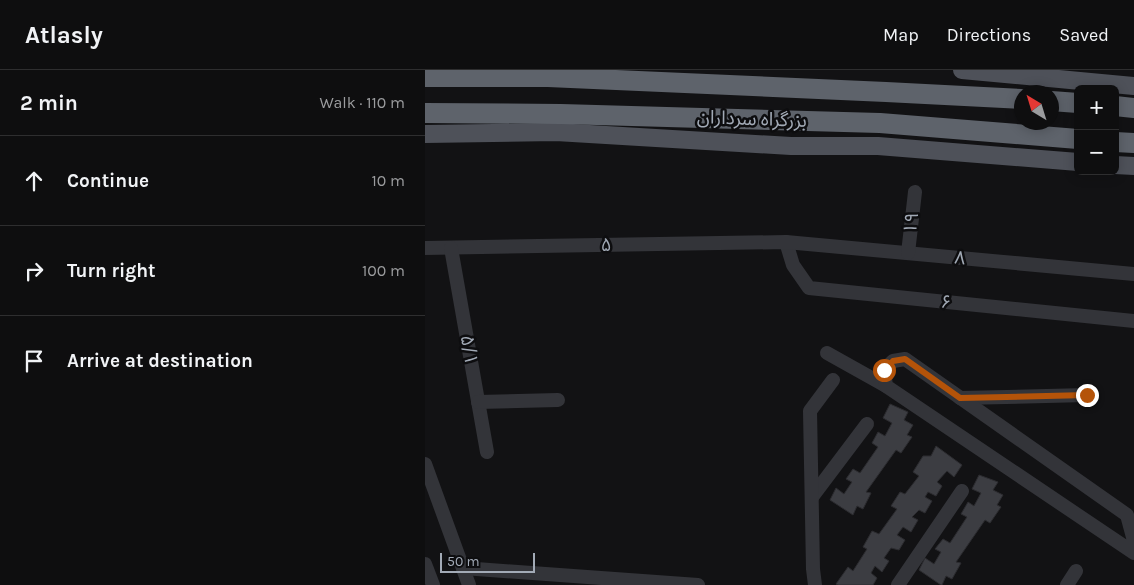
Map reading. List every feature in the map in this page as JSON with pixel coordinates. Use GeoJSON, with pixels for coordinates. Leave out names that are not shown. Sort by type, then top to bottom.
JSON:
{"type":"FeatureCollection","features":[{"type":"Feature","properties":{"kind":"highway","name":"بزرگراه سرداران"},"geometry":{"type":"LineString","coordinates":[[425,77],[548,77],[1014,99]]}},
{"type":"Feature","properties":{"kind":"highway"},"geometry":{"type":"LineString","coordinates":[[880,123],[886,92]]}},
{"type":"Feature","properties":{"kind":"highway"},"geometry":{"type":"LineString","coordinates":[[1059,102],[1074,103]]}},
{"type":"Feature","properties":{"kind":"highway"},"geometry":{"type":"LineString","coordinates":[[1119,106],[1134,108]]}},
{"type":"Feature","properties":{"kind":"highway","name":"بزرگراه سرداران"},"geometry":{"type":"LineString","coordinates":[[425,113],[559,123],[880,123],[1074,139]]}},
{"type":"Feature","properties":{"kind":"main road"},"geometry":{"type":"LineString","coordinates":[[962,70],[1044,73],[1134,86]]}},
{"type":"Feature","properties":{"kind":"main road"},"geometry":{"type":"LineString","coordinates":[[425,134],[559,123],[791,146],[879,146],[1074,162]]}},
{"type":"Feature","properties":{"kind":"main road"},"geometry":{"type":"LineString","coordinates":[[1119,165],[1134,166]]}},
{"type":"Feature","properties":{"kind":"street","name":"۱۹"},"geometry":{"type":"LineString","coordinates":[[908,253],[915,192]]}},
{"type":"Feature","properties":{"kind":"street","name":"۸"},"geometry":{"type":"LineString","coordinates":[[786,242],[1134,274]]}},
{"type":"Feature","properties":{"kind":"street","name":"۵"},"geometry":{"type":"LineString","coordinates":[[425,248],[786,242]]}},
{"type":"Feature","properties":{"kind":"street","name":"۶"},"geometry":{"type":"LineString","coordinates":[[786,242],[793,265],[809,288],[1134,321]]}},
{"type":"Feature","properties":{"kind":"street","name":"۵/۱"},"geometry":{"type":"LineString","coordinates":[[451,248],[487,452]]}},
{"type":"Feature","properties":{"kind":"street"},"geometry":{"type":"LineString","coordinates":[[827,353],[886,386],[1134,554]]}},
{"type":"Feature","properties":{"kind":"street"},"geometry":{"type":"LineString","coordinates":[[886,386],[884,370],[893,361],[905,359],[1127,515],[1134,541]]}},
{"type":"Feature","properties":{"kind":"street"},"geometry":{"type":"LineString","coordinates":[[815,585],[813,569],[810,411],[833,380]]}},
{"type":"Feature","properties":{"kind":"street"},"geometry":{"type":"LineString","coordinates":[[960,398],[1087,395]]}},
{"type":"Feature","properties":{"kind":"street"},"geometry":{"type":"LineString","coordinates":[[478,402],[558,400]]}},
{"type":"Feature","properties":{"kind":"street"},"geometry":{"type":"LineString","coordinates":[[811,497],[867,424]]}},
{"type":"Feature","properties":{"kind":"street"},"geometry":{"type":"LineString","coordinates":[[425,464],[469,585]]}},
{"type":"Feature","properties":{"kind":"street"},"geometry":{"type":"LineString","coordinates":[[898,585],[962,491]]}},
{"type":"Feature","properties":{"kind":"street"},"geometry":{"type":"LineString","coordinates":[[425,564],[433,585]]}},
{"type":"Feature","properties":{"kind":"street"},"geometry":{"type":"LineString","coordinates":[[463,568],[698,585]]}},
{"type":"Feature","properties":{"kind":"street"},"geometry":{"type":"LineString","coordinates":[[1067,585],[1076,572]]}},
{"type":"Feature","properties":{"kind":"building"},"geometry":{"type":"Polygon","coordinates":[[[890,404],[908,412],[904,420],[913,425],[907,435],[912,437],[901,453],[896,450],[866,492],[871,493],[863,509],[857,506],[853,515],[830,500],[836,488],[844,494],[852,482],[846,479],[853,469],[860,473],[878,447],[872,443],[878,432],[885,436],[892,423],[883,418],[890,404]]]}},
{"type":"Feature","properties":{"kind":"building"},"geometry":{"type":"Polygon","coordinates":[[[936,446],[962,465],[954,477],[947,471],[937,482],[942,486],[936,496],[928,492],[925,497],[932,501],[925,513],[919,510],[912,517],[918,520],[911,532],[903,527],[897,535],[905,540],[899,550],[891,548],[884,558],[889,561],[882,572],[875,566],[871,573],[877,578],[873,585],[836,584],[848,567],[853,571],[867,549],[863,547],[872,531],[879,534],[897,509],[891,506],[900,492],[905,494],[919,476],[913,472],[923,456],[931,456],[936,446]]]}},
{"type":"Feature","properties":{"kind":"building"},"geometry":{"type":"Polygon","coordinates":[[[979,475],[998,482],[993,490],[1003,495],[997,505],[1001,507],[990,523],[985,520],[956,562],[961,563],[952,579],[946,576],[941,585],[919,570],[925,558],[934,564],[941,552],[935,549],[943,539],[950,543],[967,517],[961,514],[968,502],[974,506],[981,493],[972,489],[979,475]]]}},
{"type":"Feature","properties":{"kind":"route"},"geometry":{"type":"LineString","coordinates":[[884,370],[893,361],[905,359],[960,398],[1087,395]]}}]}
